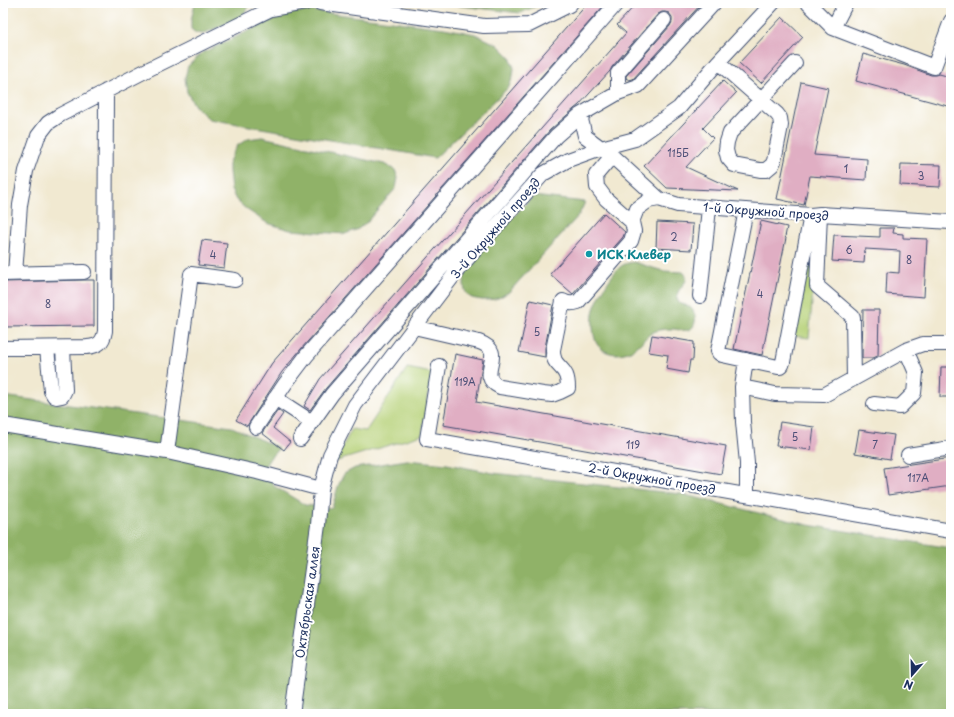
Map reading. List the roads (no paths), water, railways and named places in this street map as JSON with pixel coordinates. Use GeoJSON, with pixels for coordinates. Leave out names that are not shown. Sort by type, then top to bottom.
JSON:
{"type":"FeatureCollection","features":[{"type":"Feature","properties":{"kind":"street"},"geometry":{"type":"LineString","coordinates":[[84,272],[9,274],[26,171],[38,136],[48,123],[60,114],[271,9],[306,3]]}},
{"type":"Feature","properties":{"kind":"street"},"geometry":{"type":"LineString","coordinates":[[320,3],[484,26],[529,25],[571,3]]}},
{"type":"Feature","properties":{"kind":"street"},"geometry":{"type":"LineString","coordinates":[[256,427],[307,354],[617,3]]}},
{"type":"Feature","properties":{"kind":"street"},"geometry":{"type":"LineString","coordinates":[[300,439],[332,394],[556,136],[580,115],[618,93],[638,86],[714,3]]}},
{"type":"Feature","properties":{"kind":"street","name":"3-й Окружной проезд"},"geometry":{"type":"LineString","coordinates":[[321,489],[330,455],[355,405],[460,267],[543,174],[568,160],[607,152],[635,139],[679,108],[718,62],[773,3]]}},
{"type":"Feature","properties":{"kind":"street"},"geometry":{"type":"LineString","coordinates":[[808,3],[833,28],[934,67],[951,21]]}},
{"type":"Feature","properties":{"kind":"street"},"geometry":{"type":"LineString","coordinates":[[833,28],[846,3]]}},
{"type":"Feature","properties":{"kind":"street"},"geometry":{"type":"LineString","coordinates":[[618,93],[618,73],[664,20]]}},
{"type":"Feature","properties":{"kind":"street"},"geometry":{"type":"LineString","coordinates":[[718,62],[761,100],[777,114],[780,118],[781,125],[774,161],[766,170],[760,170],[734,165],[728,158],[726,150],[727,142],[730,133],[761,100],[795,63]]}},
{"type":"Feature","properties":{"kind":"street"},"geometry":{"type":"LineString","coordinates":[[3,348],[87,347],[98,345],[102,342],[105,331],[106,91]]}},
{"type":"Feature","properties":{"kind":"street","name":"1-й Окружной проезд"},"geometry":{"type":"LineString","coordinates":[[580,115],[585,136],[607,152],[659,199],[678,205],[816,215],[951,222]]}},
{"type":"Feature","properties":{"kind":"street"},"geometry":{"type":"LineString","coordinates":[[607,152],[596,176],[597,187],[606,198],[632,222]]}},
{"type":"Feature","properties":{"kind":"street"},"geometry":{"type":"LineString","coordinates":[[414,327],[487,344],[492,353],[489,374],[490,380],[494,385],[552,395],[568,388],[566,374],[556,364],[553,358],[553,350],[563,302],[573,304],[578,302],[632,241],[634,231],[632,222],[637,209],[648,202],[659,199]]}},
{"type":"Feature","properties":{"kind":"street"},"geometry":{"type":"LineString","coordinates":[[700,296],[709,208]]}},
{"type":"Feature","properties":{"kind":"street"},"geometry":{"type":"LineString","coordinates":[[746,210],[718,351],[722,355],[780,367],[782,366],[816,215]]}},
{"type":"Feature","properties":{"kind":"street"},"geometry":{"type":"LineString","coordinates":[[816,215],[817,286],[854,317],[854,379]]}},
{"type":"Feature","properties":{"kind":"street"},"geometry":{"type":"LineString","coordinates":[[167,452],[191,274],[235,280]]}},
{"type":"Feature","properties":{"kind":"street"},"geometry":{"type":"LineString","coordinates":[[742,387],[775,394],[824,395],[906,350],[923,344],[951,344]]}},
{"type":"Feature","properties":{"kind":"street"},"geometry":{"type":"LineString","coordinates":[[47,348],[50,390],[54,396],[57,397],[62,396],[65,390],[63,348]]}},
{"type":"Feature","properties":{"kind":"street"},"geometry":{"type":"LineString","coordinates":[[874,404],[900,406],[914,393],[916,373],[906,350]]}},
{"type":"Feature","properties":{"kind":"street"},"geometry":{"type":"LineString","coordinates":[[746,360],[742,387],[743,422],[747,463],[747,495]]}},
{"type":"Feature","properties":{"kind":"street","name":"2-й Окружной проезд"},"geometry":{"type":"LineString","coordinates":[[439,366],[427,439],[951,531]]}},
{"type":"Feature","properties":{"kind":"street"},"geometry":{"type":"LineString","coordinates":[[275,398],[312,422]]}},
{"type":"Feature","properties":{"kind":"street"},"geometry":{"type":"LineString","coordinates":[[3,425],[167,452],[257,472],[321,489]]}},
{"type":"Feature","properties":{"kind":"street"},"geometry":{"type":"LineString","coordinates":[[908,455],[951,448]]}},
{"type":"Feature","properties":{"kind":"street","name":"Октябрьская аллея"},"geometry":{"type":"LineString","coordinates":[[292,714],[318,525],[321,489]]}},
{"type":"Feature","properties":{"kind":"place","name":"ИСК Клевер"},"geometry":{"type":"Point","coordinates":[589,254]}}]}
